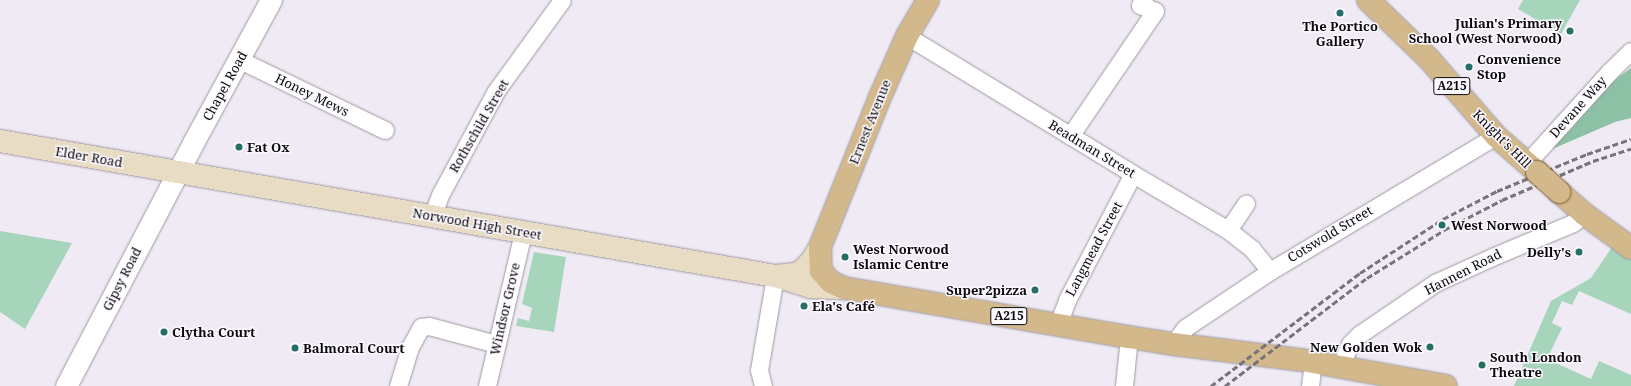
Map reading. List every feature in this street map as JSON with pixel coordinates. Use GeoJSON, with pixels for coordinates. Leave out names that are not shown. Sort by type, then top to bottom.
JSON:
{"type":"FeatureCollection","features":[{"type":"Feature","properties":{"kind":"main road","name":"Ernest Avenue"},"geometry":{"type":"LineString","coordinates":[[820,247],[880,97],[907,36],[928,0]]}},
{"type":"Feature","properties":{"kind":"main road","name":"Knight's Hill"},"geometry":{"type":"LineString","coordinates":[[1371,1],[1429,59],[1496,136],[1584,214],[1631,248]]}},
{"type":"Feature","properties":{"kind":"main road","name":"Elder Road"},"geometry":{"type":"LineString","coordinates":[[0,141],[179,172]]}},
{"type":"Feature","properties":{"kind":"main road","name":"Norwood High Street"},"geometry":{"type":"LineString","coordinates":[[179,172],[775,276],[810,287],[844,288]]}},
{"type":"Feature","properties":{"kind":"main road","name":"Norwood High Street"},"geometry":{"type":"LineString","coordinates":[[775,276],[795,274],[802,271],[813,259],[820,247]]}},
{"type":"Feature","properties":{"kind":"main road","name":"A215"},"geometry":{"type":"LineString","coordinates":[[820,247],[821,271],[831,282],[844,288],[1129,337],[1313,362],[1446,386]]}},
{"type":"Feature","properties":{"kind":"street","name":"Chapel Road"},"geometry":{"type":"LineString","coordinates":[[179,172],[194,141],[240,60],[270,0]]}},
{"type":"Feature","properties":{"kind":"street","name":"Rothschild Street"},"geometry":{"type":"LineString","coordinates":[[432,217],[440,195],[496,91],[562,0]]}},
{"type":"Feature","properties":{"kind":"street"},"geometry":{"type":"LineString","coordinates":[[1070,136],[1155,11],[1140,5],[1144,0]]}},
{"type":"Feature","properties":{"kind":"street","name":"Beadman Street"},"geometry":{"type":"LineString","coordinates":[[907,36],[1070,136],[1228,230],[1252,249],[1270,271]]}},
{"type":"Feature","properties":{"kind":"street","name":"Devane Way"},"geometry":{"type":"LineString","coordinates":[[1531,168],[1610,72],[1631,51]]}},
{"type":"Feature","properties":{"kind":"street","name":"Honey Mews"},"geometry":{"type":"LineString","coordinates":[[240,60],[385,130]]}},
{"type":"Feature","properties":{"kind":"street","name":"Cotswold Street"},"geometry":{"type":"LineString","coordinates":[[1173,344],[1185,328],[1270,271],[1496,136]]}},
{"type":"Feature","properties":{"kind":"street","name":"Gipsy Road"},"geometry":{"type":"LineString","coordinates":[[66,386],[179,172]]}},
{"type":"Feature","properties":{"kind":"street","name":"Langmead Street"},"geometry":{"type":"LineString","coordinates":[[1058,324],[1067,300],[1133,174]]}},
{"type":"Feature","properties":{"kind":"street"},"geometry":{"type":"LineString","coordinates":[[1228,230],[1246,202]]}},
{"type":"Feature","properties":{"kind":"street","name":"Hannen Road"},"geometry":{"type":"LineString","coordinates":[[1342,368],[1344,358],[1350,344],[1360,334],[1435,283],[1573,222],[1584,214]]}},
{"type":"Feature","properties":{"kind":"street","name":"Windsor Grove"},"geometry":{"type":"LineString","coordinates":[[487,386],[523,233]]}},
{"type":"Feature","properties":{"kind":"street"},"geometry":{"type":"LineString","coordinates":[[766,385],[759,370],[775,276]]}},
{"type":"Feature","properties":{"kind":"street"},"geometry":{"type":"LineString","coordinates":[[398,386],[410,347],[421,327],[429,326],[496,344]]}},
{"type":"Feature","properties":{"kind":"street"},"geometry":{"type":"LineString","coordinates":[[1124,386],[1129,337]]}},
{"type":"Feature","properties":{"kind":"street"},"geometry":{"type":"LineString","coordinates":[[1310,386],[1313,362]]}},
{"type":"Feature","properties":{"kind":"green space"},"geometry":{"type":"Polygon","coordinates":[[[1523,0],[1580,0],[1561,34],[1518,9],[1523,0]]]}},
{"type":"Feature","properties":{"kind":"green space"},"geometry":{"type":"Polygon","coordinates":[[[1631,68],[1631,118],[1615,122],[1543,153],[1609,84],[1631,68]]]}},
{"type":"Feature","properties":{"kind":"green space"},"geometry":{"type":"Polygon","coordinates":[[[0,231],[72,243],[25,329],[0,312],[0,231]]]}},
{"type":"Feature","properties":{"kind":"green space"},"geometry":{"type":"Polygon","coordinates":[[[1614,244],[1631,258],[1631,314],[1579,291],[1572,305],[1562,301],[1552,323],[1562,328],[1547,359],[1591,379],[1599,361],[1631,375],[1631,386],[1514,386],[1551,301],[1591,278],[1614,244]]]}},
{"type":"Feature","properties":{"kind":"green space"},"geometry":{"type":"Polygon","coordinates":[[[534,252],[566,257],[554,332],[516,326],[518,318],[529,321],[532,308],[522,304],[534,252]]]}},
{"type":"Feature","properties":{"kind":"railway"},"geometry":{"type":"LineString","coordinates":[[1211,386],[1360,273],[1443,219],[1497,191],[1587,154],[1631,139]]}},
{"type":"Feature","properties":{"kind":"railway"},"geometry":{"type":"LineString","coordinates":[[1225,386],[1367,278],[1444,230],[1502,200],[1593,161],[1631,149]]}},
{"type":"Feature","properties":{"kind":"place","name":"The Portico Gallery"},"geometry":{"type":"Point","coordinates":[1340,13]}},
{"type":"Feature","properties":{"kind":"place","name":"Julian's Primary School (West Norwood)"},"geometry":{"type":"Point","coordinates":[1570,31]}},
{"type":"Feature","properties":{"kind":"place","name":"Convenience Stop"},"geometry":{"type":"Point","coordinates":[1469,67]}},
{"type":"Feature","properties":{"kind":"place","name":"Fat Ox"},"geometry":{"type":"Point","coordinates":[239,147]}},
{"type":"Feature","properties":{"kind":"place","name":"West Norwood"},"geometry":{"type":"Point","coordinates":[1442,225]}},
{"type":"Feature","properties":{"kind":"place","name":"Delly's"},"geometry":{"type":"Point","coordinates":[1579,252]}},
{"type":"Feature","properties":{"kind":"place","name":"West Norwood Islamic Centre"},"geometry":{"type":"Point","coordinates":[845,257]}},
{"type":"Feature","properties":{"kind":"place","name":"Super2pizza"},"geometry":{"type":"Point","coordinates":[1035,290]}},
{"type":"Feature","properties":{"kind":"place","name":"Ela's Café"},"geometry":{"type":"Point","coordinates":[804,306]}},
{"type":"Feature","properties":{"kind":"place","name":"Clytha Court"},"geometry":{"type":"Point","coordinates":[164,332]}},
{"type":"Feature","properties":{"kind":"place","name":"New Golden Wok"},"geometry":{"type":"Point","coordinates":[1430,347]}},
{"type":"Feature","properties":{"kind":"place","name":"Balmoral Court"},"geometry":{"type":"Point","coordinates":[295,348]}},
{"type":"Feature","properties":{"kind":"place","name":"South London Theatre"},"geometry":{"type":"Point","coordinates":[1482,365]}}]}
